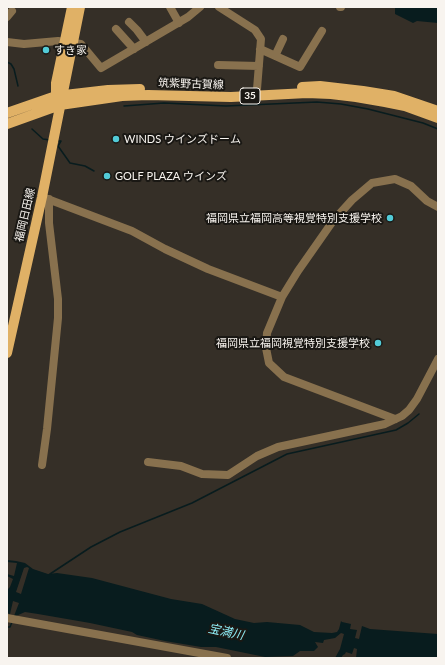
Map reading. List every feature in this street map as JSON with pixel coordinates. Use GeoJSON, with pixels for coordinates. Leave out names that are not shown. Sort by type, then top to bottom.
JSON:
{"type":"FeatureCollection","features":[{"type":"Feature","properties":{"kind":"main road","name":"福岡日田線"},"geometry":{"type":"LineString","coordinates":[[7,353],[45,198],[72,7]]}},
{"type":"Feature","properties":{"kind":"main road","name":"福岡日田線"},"geometry":{"type":"LineString","coordinates":[[68,42],[80,7]]}},
{"type":"Feature","properties":{"kind":"main road","name":"筑紫野古賀線"},"geometry":{"type":"LineString","coordinates":[[59,99],[108,90],[146,89],[222,91],[320,86],[394,96],[438,111]]}},
{"type":"Feature","properties":{"kind":"main road","name":"筑紫野古賀線"},"geometry":{"type":"LineString","coordinates":[[59,99],[148,95],[231,97],[307,93],[331,94],[356,96],[405,106],[438,118]]}},
{"type":"Feature","properties":{"kind":"main road"},"geometry":{"type":"LineString","coordinates":[[7,113],[59,99]]}},
{"type":"Feature","properties":{"kind":"main road"},"geometry":{"type":"LineString","coordinates":[[7,124],[59,99]]}},
{"type":"Feature","properties":{"kind":"street"},"geometry":{"type":"LineString","coordinates":[[170,7],[179,23]]}},
{"type":"Feature","properties":{"kind":"street"},"geometry":{"type":"LineString","coordinates":[[7,42],[24,44],[68,42],[81,44],[101,68],[188,18],[200,7]]}},
{"type":"Feature","properties":{"kind":"street"},"geometry":{"type":"LineString","coordinates":[[219,7],[255,30],[261,39],[257,89]]}},
{"type":"Feature","properties":{"kind":"street"},"geometry":{"type":"LineString","coordinates":[[129,22],[146,42]]}},
{"type":"Feature","properties":{"kind":"street"},"geometry":{"type":"LineString","coordinates":[[116,28],[134,49]]}},
{"type":"Feature","properties":{"kind":"street"},"geometry":{"type":"LineString","coordinates":[[260,49],[300,67],[322,31]]}},
{"type":"Feature","properties":{"kind":"street"},"geometry":{"type":"LineString","coordinates":[[275,56],[282,40]]}},
{"type":"Feature","properties":{"kind":"street"},"geometry":{"type":"LineString","coordinates":[[218,65],[259,66]]}},
{"type":"Feature","properties":{"kind":"street"},"geometry":{"type":"LineString","coordinates":[[395,419],[284,377],[269,363],[266,348],[267,333],[282,297],[332,221],[352,200],[372,183],[395,178],[411,186],[426,200],[438,207]]}},
{"type":"Feature","properties":{"kind":"street"},"geometry":{"type":"LineString","coordinates":[[45,198],[132,232],[208,269],[282,297]]}},
{"type":"Feature","properties":{"kind":"street"},"geometry":{"type":"LineString","coordinates":[[42,465],[58,318],[58,299],[45,198]]}},
{"type":"Feature","properties":{"kind":"street"},"geometry":{"type":"LineString","coordinates":[[148,462],[181,466],[202,474],[228,475],[257,456],[278,447],[373,428],[385,424],[406,413],[418,399],[438,359]]}},
{"type":"Feature","properties":{"kind":"street"},"geometry":{"type":"LineString","coordinates":[[7,618],[227,658]]}},
{"type":"Feature","properties":{"kind":"water"},"geometry":{"type":"Polygon","coordinates":[[[395,7],[438,7],[438,23],[417,21],[413,23],[395,14],[395,7]]]}},
{"type":"Feature","properties":{"kind":"water","name":"宝満川"},"geometry":{"type":"Polygon","coordinates":[[[7,560],[25,563],[33,569],[48,574],[57,573],[92,578],[171,599],[202,604],[235,619],[254,623],[267,622],[300,625],[314,632],[332,633],[337,632],[341,621],[351,624],[350,629],[357,630],[355,638],[359,639],[362,626],[370,629],[438,634],[438,658],[356,658],[357,649],[354,648],[352,654],[346,652],[341,658],[335,658],[340,649],[344,634],[341,633],[335,638],[324,640],[323,643],[315,642],[318,647],[314,651],[300,651],[293,656],[265,657],[216,647],[201,647],[165,641],[90,623],[38,614],[25,612],[14,616],[19,603],[13,601],[10,614],[7,613],[7,590],[13,579],[7,576],[7,574],[14,576],[17,563],[7,562],[7,560]],[[24,568],[16,592],[21,594],[29,568],[24,568]]]}},
{"type":"Feature","properties":{"kind":"waterway"},"geometry":{"type":"LineString","coordinates":[[7,62],[11,64],[14,69],[18,86]]}},
{"type":"Feature","properties":{"kind":"waterway"},"geometry":{"type":"LineString","coordinates":[[124,106],[164,103],[226,106],[317,102],[341,104],[368,109],[423,123],[438,129]]}},
{"type":"Feature","properties":{"kind":"waterway"},"geometry":{"type":"LineString","coordinates":[[32,129],[43,139],[50,140]]}},
{"type":"Feature","properties":{"kind":"waterway"},"geometry":{"type":"LineString","coordinates":[[58,141],[61,141],[58,146],[70,163],[85,166],[94,171]]}},
{"type":"Feature","properties":{"kind":"waterway"},"geometry":{"type":"LineString","coordinates":[[50,574],[91,547],[120,532],[192,503],[287,454],[396,430],[419,414]]}},
{"type":"Feature","properties":{"kind":"waterway"},"geometry":{"type":"LineString","coordinates":[[7,627],[10,627],[12,622]]}},
{"type":"Feature","properties":{"kind":"place","name":"すき家"},"geometry":{"type":"Point","coordinates":[46,50]}},
{"type":"Feature","properties":{"kind":"place","name":"WINDS ウインズドーム"},"geometry":{"type":"Point","coordinates":[116,139]}},
{"type":"Feature","properties":{"kind":"place","name":"GOLF PLAZA ウインズ"},"geometry":{"type":"Point","coordinates":[107,176]}},
{"type":"Feature","properties":{"kind":"place","name":"福岡県立福岡高等視覚特別支援学校"},"geometry":{"type":"Point","coordinates":[390,218]}},
{"type":"Feature","properties":{"kind":"place","name":"福岡県立福岡視覚特別支援学校"},"geometry":{"type":"Point","coordinates":[378,343]}}]}
